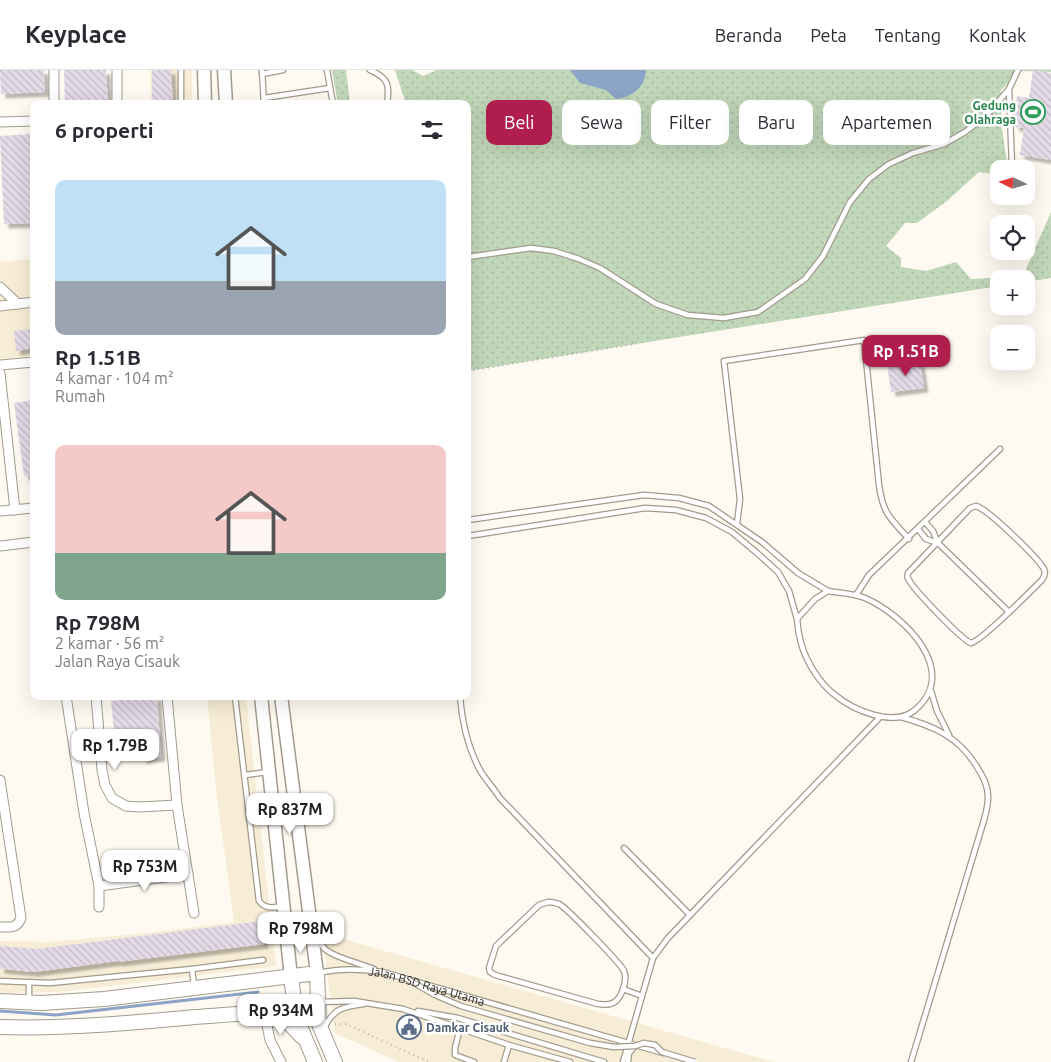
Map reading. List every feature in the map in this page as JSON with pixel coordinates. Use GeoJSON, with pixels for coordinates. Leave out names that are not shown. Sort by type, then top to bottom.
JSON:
{"type":"FeatureCollection","features":[{"type":"Feature","properties":{"kind":"main road"},"geometry":{"type":"LineString","coordinates":[[204,70],[205,100]]}},
{"type":"Feature","properties":{"kind":"main road"},"geometry":{"type":"LineString","coordinates":[[224,70],[226,100]]}},
{"type":"Feature","properties":{"kind":"main road"},"geometry":{"type":"LineString","coordinates":[[262,700],[295,1008],[315,1062]]}},
{"type":"Feature","properties":{"kind":"main road"},"geometry":{"type":"LineString","coordinates":[[282,700],[317,973],[319,1024],[324,1029],[335,1062]]}},
{"type":"Feature","properties":{"kind":"main road","name":"Jalan BSD Raya Utama"},"geometry":{"type":"LineString","coordinates":[[0,1001],[29,1002],[104,998],[317,973]]}},
{"type":"Feature","properties":{"kind":"main road"},"geometry":{"type":"LineString","coordinates":[[0,1027],[37,1028],[114,1024],[295,1008],[317,1003]]}},
{"type":"Feature","properties":{"kind":"main road"},"geometry":{"type":"LineString","coordinates":[[250,1012],[278,1016],[286,1020],[307,1043]]}},
{"type":"Feature","properties":{"kind":"street"},"geometry":{"type":"LineString","coordinates":[[54,70],[54,100]]}},
{"type":"Feature","properties":{"kind":"street"},"geometry":{"type":"LineString","coordinates":[[117,70],[117,100]]}},
{"type":"Feature","properties":{"kind":"street"},"geometry":{"type":"LineString","coordinates":[[0,122],[30,121]]}},
{"type":"Feature","properties":{"kind":"street"},"geometry":{"type":"LineString","coordinates":[[0,287],[18,304]]}},
{"type":"Feature","properties":{"kind":"street"},"geometry":{"type":"LineString","coordinates":[[0,306],[30,302]]}},
{"type":"Feature","properties":{"kind":"street"},"geometry":{"type":"LineString","coordinates":[[0,365],[30,362]]}},
{"type":"Feature","properties":{"kind":"street"},"geometry":{"type":"LineString","coordinates":[[0,373],[15,510]]}},
{"type":"Feature","properties":{"kind":"street"},"geometry":{"type":"LineString","coordinates":[[0,511],[30,508]]}},
{"type":"Feature","properties":{"kind":"street"},"geometry":{"type":"LineString","coordinates":[[0,546],[30,542]]}},
{"type":"Feature","properties":{"kind":"street"},"geometry":{"type":"LineString","coordinates":[[67,700],[84,813],[98,886],[99,906]]}},
{"type":"Feature","properties":{"kind":"street"},"geometry":{"type":"LineString","coordinates":[[96,700],[102,770],[105,784],[112,798],[126,806],[177,805]]}},
{"type":"Feature","properties":{"kind":"street"},"geometry":{"type":"LineString","coordinates":[[167,700],[177,805],[194,913]]}},
{"type":"Feature","properties":{"kind":"street"},"geometry":{"type":"LineString","coordinates":[[0,780],[21,918],[18,925],[0,927]]}},
{"type":"Feature","properties":{"kind":"street"},"geometry":{"type":"LineString","coordinates":[[98,886],[188,874]]}},
{"type":"Feature","properties":{"kind":"street"},"geometry":{"type":"LineString","coordinates":[[265,1015],[270,1040],[281,1062]]}},
{"type":"Feature","properties":{"kind":"lane"},"geometry":{"type":"LineString","coordinates":[[181,70],[181,100]]}},
{"type":"Feature","properties":{"kind":"lane"},"geometry":{"type":"LineString","coordinates":[[264,100],[262,72],[283,70]]}},
{"type":"Feature","properties":{"kind":"lane"},"geometry":{"type":"LineString","coordinates":[[327,70],[332,100]]}},
{"type":"Feature","properties":{"kind":"lane"},"geometry":{"type":"LineString","coordinates":[[370,70],[382,76],[387,83],[389,91],[388,100]]}},
{"type":"Feature","properties":{"kind":"lane"},"geometry":{"type":"LineString","coordinates":[[471,257],[531,248],[554,251],[600,268],[656,304],[688,315],[724,318],[758,312],[805,279],[823,256],[850,202],[868,180],[889,164],[913,153],[944,144],[965,132],[986,116],[1008,89],[1018,70]]}},
{"type":"Feature","properties":{"kind":"lane"},"geometry":{"type":"LineString","coordinates":[[269,100],[330,88]]}},
{"type":"Feature","properties":{"kind":"lane"},"geometry":{"type":"LineString","coordinates":[[1008,89],[1012,160]]}},
{"type":"Feature","properties":{"kind":"lane"},"geometry":{"type":"LineString","coordinates":[[986,116],[1010,121]]}},
{"type":"Feature","properties":{"kind":"lane"},"geometry":{"type":"LineString","coordinates":[[737,524],[740,499],[724,361],[864,340],[882,505],[887,515],[909,539]]}},
{"type":"Feature","properties":{"kind":"lane"},"geometry":{"type":"LineString","coordinates":[[856,595],[870,575],[1000,449]]}},
{"type":"Feature","properties":{"kind":"lane"},"geometry":{"type":"LineString","coordinates":[[471,520],[644,496],[679,498],[709,506],[762,542],[798,573],[828,591],[856,595],[867,599],[888,612],[919,640],[929,657],[933,678],[931,691],[937,711],[949,736]]}},
{"type":"Feature","properties":{"kind":"lane"},"geometry":{"type":"LineString","coordinates":[[980,507],[996,519],[1044,570],[1045,574],[1042,580],[1009,612],[975,642],[971,643],[963,638],[911,584],[908,577],[908,573],[970,508],[980,507]]}},
{"type":"Feature","properties":{"kind":"lane"},"geometry":{"type":"LineString","coordinates":[[471,536],[645,508],[676,510],[706,518],[732,532],[778,572],[789,591],[797,619],[798,632],[807,660],[834,695],[855,707],[880,717],[901,717],[925,724],[949,736],[970,755],[985,781],[988,797],[984,820],[911,1062]]}},
{"type":"Feature","properties":{"kind":"lane"},"geometry":{"type":"LineString","coordinates":[[925,522],[933,531],[938,543],[1009,612]]}},
{"type":"Feature","properties":{"kind":"lane"},"geometry":{"type":"LineString","coordinates":[[918,529],[926,539],[938,543]]}},
{"type":"Feature","properties":{"kind":"lane"},"geometry":{"type":"LineString","coordinates":[[797,619],[815,599],[828,591]]}},
{"type":"Feature","properties":{"kind":"lane"},"geometry":{"type":"LineString","coordinates":[[901,717],[914,711],[931,691]]}},
{"type":"Feature","properties":{"kind":"lane"},"geometry":{"type":"LineString","coordinates":[[236,700],[260,901],[269,908],[283,906]]}},
{"type":"Feature","properties":{"kind":"lane"},"geometry":{"type":"LineString","coordinates":[[460,700],[468,740],[481,771],[500,798],[653,958]]}},
{"type":"Feature","properties":{"kind":"lane"},"geometry":{"type":"LineString","coordinates":[[623,1062],[653,958],[668,938],[880,717]]}},
{"type":"Feature","properties":{"kind":"lane"},"geometry":{"type":"LineString","coordinates":[[245,776],[269,772]]}},
{"type":"Feature","properties":{"kind":"lane"},"geometry":{"type":"LineString","coordinates":[[624,848],[690,915]]}},
{"type":"Feature","properties":{"kind":"lane"},"geometry":{"type":"LineString","coordinates":[[548,902],[560,905],[612,957],[624,971],[623,989],[618,999],[611,1004],[598,1004],[495,975],[490,972],[489,968],[496,946],[539,905],[548,902]]}},
{"type":"Feature","properties":{"kind":"lane"},"geometry":{"type":"LineString","coordinates":[[312,932],[326,950],[335,956],[355,961],[383,972]]}},
{"type":"Feature","properties":{"kind":"lane"},"geometry":{"type":"LineString","coordinates":[[0,981],[50,983],[263,960]]}},
{"type":"Feature","properties":{"kind":"lane"},"geometry":{"type":"LineString","coordinates":[[192,969],[195,987]]}},
{"type":"Feature","properties":{"kind":"lane","name":"Jalan BSD Raya Utama"},"geometry":{"type":"LineString","coordinates":[[317,973],[338,969],[383,972],[628,1044],[697,1062]]}},
{"type":"Feature","properties":{"kind":"lane"},"geometry":{"type":"LineString","coordinates":[[409,980],[435,995],[461,1006],[590,1043],[614,1047],[635,1046],[644,1042],[655,1045],[662,1052],[697,1062]]}},
{"type":"Feature","properties":{"kind":"lane"},"geometry":{"type":"LineString","coordinates":[[29,982],[29,1002]]}},
{"type":"Feature","properties":{"kind":"lane"},"geometry":{"type":"LineString","coordinates":[[623,989],[642,996]]}},
{"type":"Feature","properties":{"kind":"lane"},"geometry":{"type":"LineString","coordinates":[[317,1003],[338,1001],[367,1003],[458,1018],[604,1062]]}},
{"type":"Feature","properties":{"kind":"lane"},"geometry":{"type":"LineString","coordinates":[[324,1029],[329,1017],[341,1008],[367,1003]]}},
{"type":"Feature","properties":{"kind":"lane"},"geometry":{"type":"LineString","coordinates":[[403,1009],[509,1045],[570,1062]]}},
{"type":"Feature","properties":{"kind":"lane"},"geometry":{"type":"LineString","coordinates":[[460,1028],[455,1048],[456,1055],[474,1062]]}},
{"type":"Feature","properties":{"kind":"lane"},"geometry":{"type":"LineString","coordinates":[[504,1062],[509,1045]]}},
{"type":"Feature","properties":{"kind":"lane"},"geometry":{"type":"LineString","coordinates":[[628,1062],[629,1053],[635,1046]]}},
{"type":"Feature","properties":{"kind":"path"},"geometry":{"type":"LineString","coordinates":[[471,371],[641,344]]}},
{"type":"Feature","properties":{"kind":"path"},"geometry":{"type":"LineString","coordinates":[[324,1029],[346,1024],[429,1062]]}},
{"type":"Feature","properties":{"kind":"shaded area"},"geometry":{"type":"Polygon","coordinates":[[[150,70],[192,70],[192,100],[151,100],[150,70]]]}},
{"type":"Feature","properties":{"kind":"shaded area"},"geometry":{"type":"Polygon","coordinates":[[[30,259],[30,356],[0,359],[0,262],[30,259]]]}},
{"type":"Feature","properties":{"kind":"shaded area"},"geometry":{"type":"Polygon","coordinates":[[[207,700],[246,700],[276,966],[60,992],[0,992],[0,941],[49,942],[138,934],[234,922],[217,798],[207,700]]]}},
{"type":"Feature","properties":{"kind":"shaded area"},"geometry":{"type":"Polygon","coordinates":[[[322,933],[774,1062],[398,1062],[335,1033],[322,933]]]}},
{"type":"Feature","properties":{"kind":"green space"},"geometry":{"type":"Polygon","coordinates":[[[332,70],[346,70],[350,100],[337,100],[332,70]]]}},
{"type":"Feature","properties":{"kind":"green space"},"geometry":{"type":"Polygon","coordinates":[[[395,70],[412,70],[423,76],[437,70],[1051,70],[1051,72],[1022,71],[1001,90],[1002,129],[1007,160],[990,160],[990,174],[979,172],[947,201],[917,223],[905,223],[886,246],[901,258],[901,267],[926,271],[956,262],[971,279],[990,278],[990,287],[471,371],[471,100],[405,100],[395,70]]]}},
{"type":"Feature","properties":{"kind":"green space"},"geometry":{"type":"Polygon","coordinates":[[[1051,212],[1051,278],[1035,281],[1035,270],[1026,270],[1030,260],[1035,260],[1035,249],[1051,212]]]}},
{"type":"Feature","properties":{"kind":"water"},"geometry":{"type":"Polygon","coordinates":[[[570,70],[646,70],[641,86],[637,90],[628,96],[616,99],[606,90],[580,83],[570,70]]]}},
{"type":"Feature","properties":{"kind":"building"},"geometry":{"type":"Polygon","coordinates":[[[0,70],[44,70],[45,92],[1,94],[0,70]]]}},
{"type":"Feature","properties":{"kind":"building"},"geometry":{"type":"Polygon","coordinates":[[[64,70],[106,70],[108,100],[65,100],[64,70]]]}},
{"type":"Feature","properties":{"kind":"building"},"geometry":{"type":"Polygon","coordinates":[[[152,70],[171,70],[173,100],[152,100],[152,70]]]}},
{"type":"Feature","properties":{"kind":"building","name":"Gedung Olahraga"},"geometry":{"type":"Polygon","coordinates":[[[1033,70],[1051,73],[1051,160],[1020,155],[1024,128],[1015,127],[1014,116],[1017,96],[1029,98],[1033,70]]]}},
{"type":"Feature","properties":{"kind":"building"},"geometry":{"type":"Polygon","coordinates":[[[30,134],[30,223],[4,224],[0,136],[30,134]]]}},
{"type":"Feature","properties":{"kind":"building"},"geometry":{"type":"Polygon","coordinates":[[[30,329],[30,349],[16,351],[14,331],[30,329]]]}},
{"type":"Feature","properties":{"kind":"building"},"geometry":{"type":"Polygon","coordinates":[[[920,361],[924,388],[891,392],[887,365],[920,361]]]}},
{"type":"Feature","properties":{"kind":"building"},"geometry":{"type":"Polygon","coordinates":[[[30,401],[30,475],[24,476],[14,403],[30,401]]]}},
{"type":"Feature","properties":{"kind":"building"},"geometry":{"type":"Polygon","coordinates":[[[157,700],[161,757],[142,759],[139,728],[114,731],[111,701],[157,700]]]}},
{"type":"Feature","properties":{"kind":"building"},"geometry":{"type":"Polygon","coordinates":[[[261,921],[264,944],[34,972],[0,969],[0,946],[37,949],[261,921]]]}},
{"type":"Feature","properties":{"kind":"waterway"},"geometry":{"type":"LineString","coordinates":[[0,1011],[56,1015],[258,992]]}},
{"type":"Feature","properties":{"kind":"place","name":"Gedung Olahraga"},"geometry":{"type":"Point","coordinates":[1033,112]}},
{"type":"Feature","properties":{"kind":"place","name":"Damkar Cisauk"},"geometry":{"type":"Point","coordinates":[409,1027]}}]}
